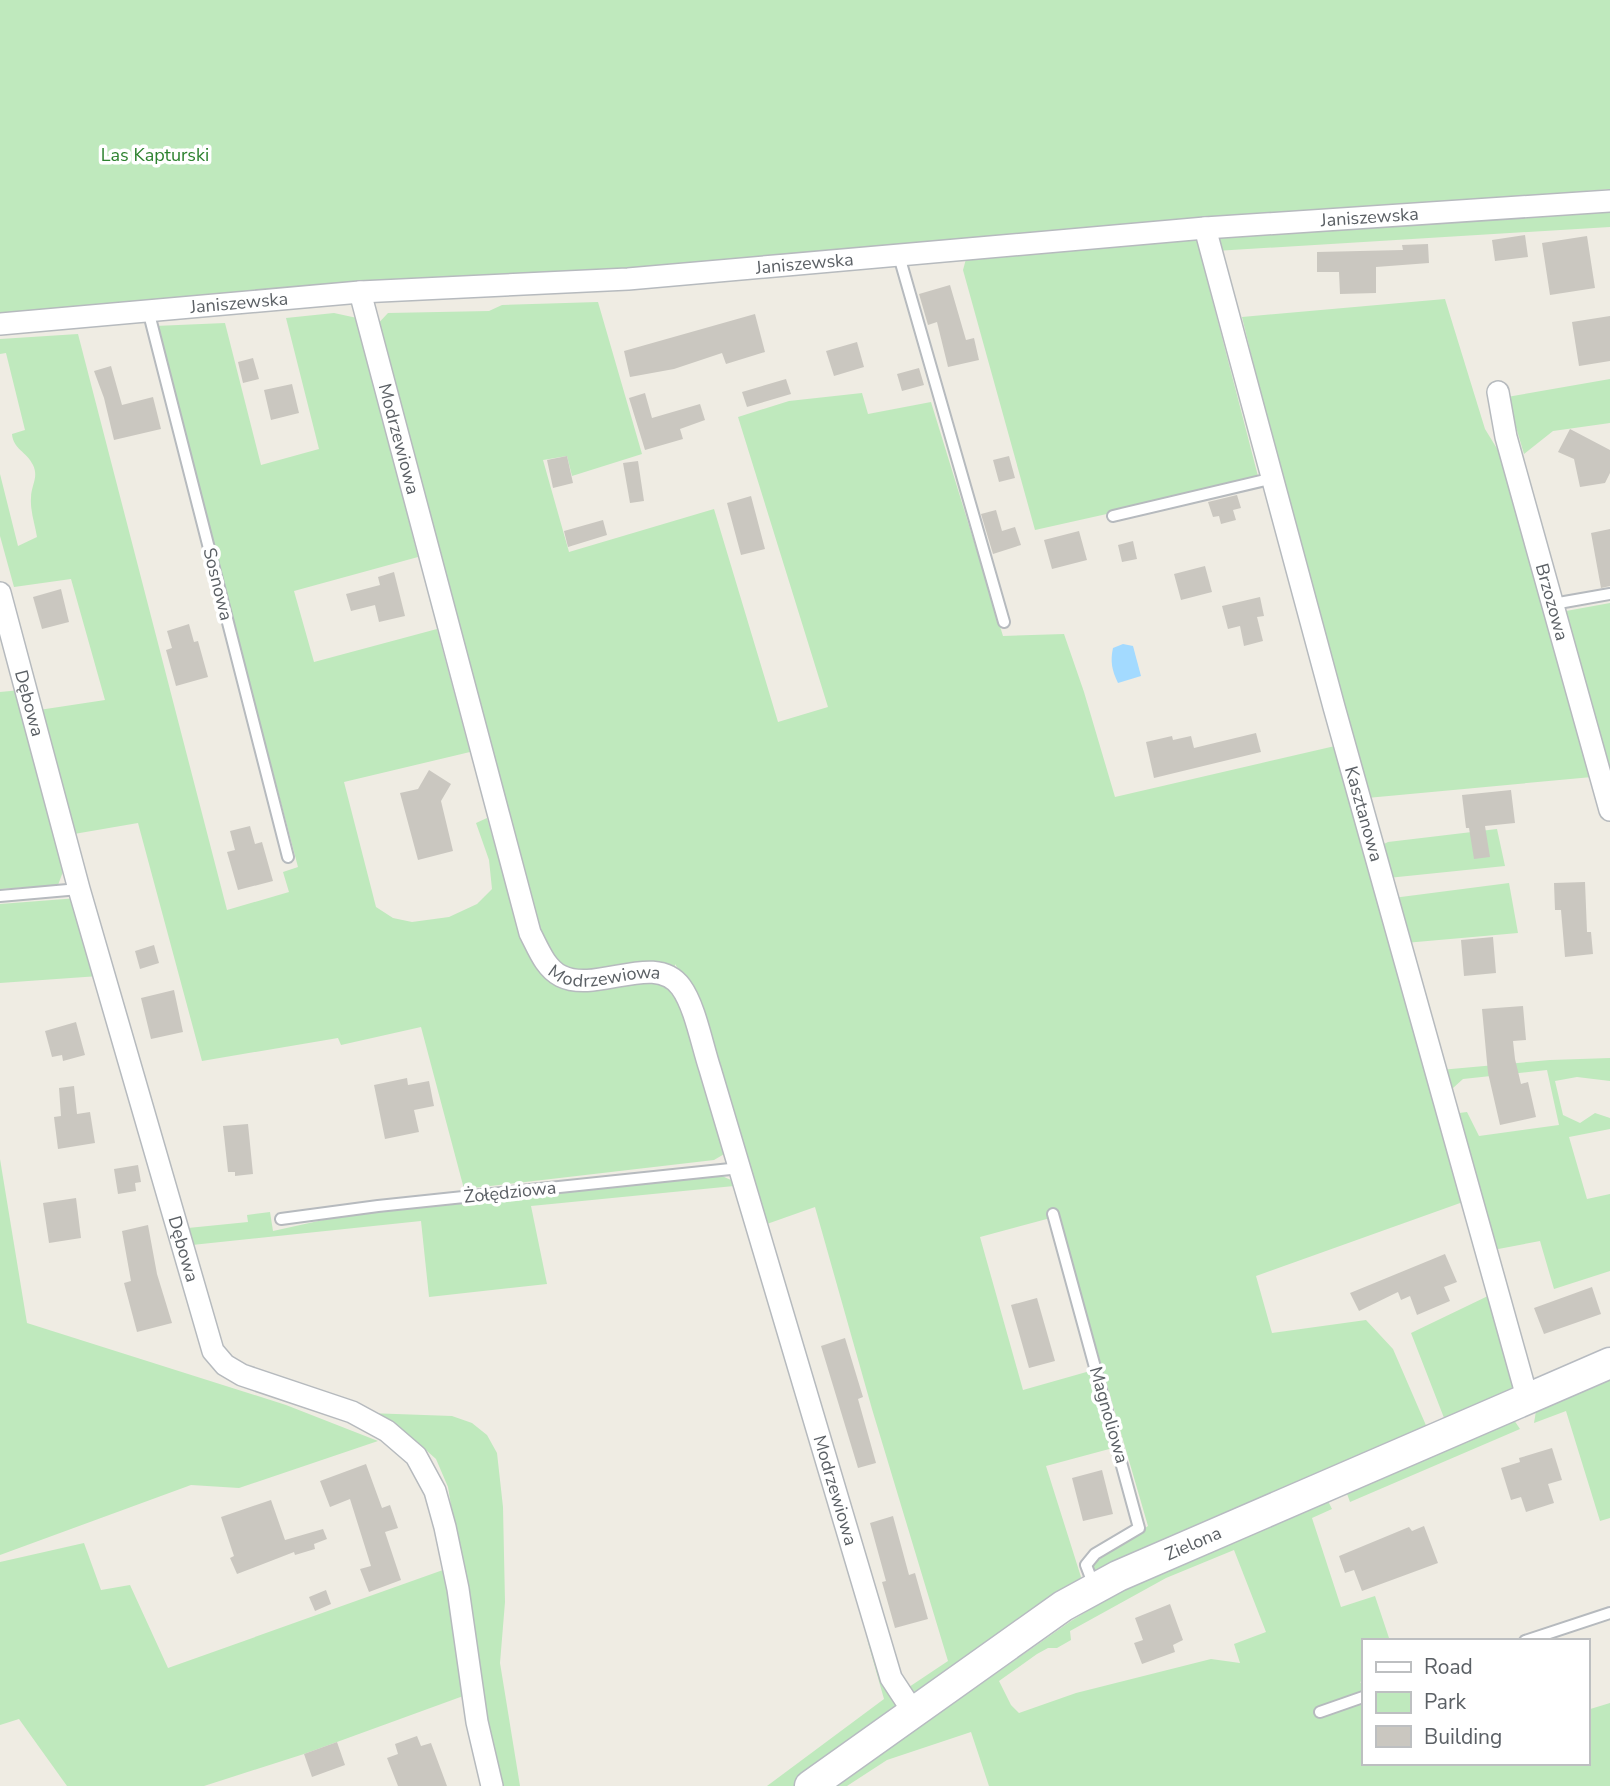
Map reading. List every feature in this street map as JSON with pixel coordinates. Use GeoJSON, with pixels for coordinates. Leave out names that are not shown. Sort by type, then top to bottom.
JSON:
{"type":"FeatureCollection","features":[{"type":"Feature","properties":{"kind":"street","name":"Janiszewska"},"geometry":{"type":"LineString","coordinates":[[0,324],[360,292],[628,279],[1205,228],[1610,201]]}},
{"type":"Feature","properties":{"kind":"street","name":"Kasztanowa"},"geometry":{"type":"LineString","coordinates":[[1205,228],[1338,720],[1527,1397]]}},
{"type":"Feature","properties":{"kind":"street","name":"Modrzewiowa"},"geometry":{"type":"LineString","coordinates":[[360,292],[530,933],[541,957],[562,976],[577,980],[655,972],[669,975],[681,987],[740,1168],[891,1678],[914,1713]]}},
{"type":"Feature","properties":{"kind":"street","name":"Brzozowa"},"geometry":{"type":"LineString","coordinates":[[1498,392],[1506,436],[1610,810]]}},
{"type":"Feature","properties":{"kind":"street","name":"Dębowa"},"geometry":{"type":"LineString","coordinates":[[0,593],[79,889],[213,1350],[225,1365],[242,1375],[352,1412],[387,1431],[416,1457],[435,1491],[458,1589],[477,1722],[492,1786]]}},
{"type":"Feature","properties":{"kind":"street","name":"Zielona"},"geometry":{"type":"LineString","coordinates":[[819,1783],[1063,1606],[1095,1589],[1176,1550],[1610,1363]]}},
{"type":"Feature","properties":{"kind":"lane"},"geometry":{"type":"LineString","coordinates":[[899,256],[1004,622]]}},
{"type":"Feature","properties":{"kind":"lane","name":"Sosnowa"},"geometry":{"type":"LineString","coordinates":[[148,310],[288,857]]}},
{"type":"Feature","properties":{"kind":"lane"},"geometry":{"type":"LineString","coordinates":[[1113,516],[1274,478]]}},
{"type":"Feature","properties":{"kind":"lane"},"geometry":{"type":"LineString","coordinates":[[1553,604],[1610,594]]}},
{"type":"Feature","properties":{"kind":"lane"},"geometry":{"type":"LineString","coordinates":[[0,896],[79,889]]}},
{"type":"Feature","properties":{"kind":"lane","name":"Żołędziowa"},"geometry":{"type":"LineString","coordinates":[[281,1219],[378,1206],[740,1168]]}},
{"type":"Feature","properties":{"kind":"lane","name":"Magnoliowa"},"geometry":{"type":"LineString","coordinates":[[1054,1214],[1139,1528],[1095,1554],[1086,1565],[1095,1589]]}},
{"type":"Feature","properties":{"kind":"lane"},"geometry":{"type":"LineString","coordinates":[[1531,1639],[1610,1613]]}},
{"type":"Feature","properties":{"kind":"lane"},"geometry":{"type":"LineString","coordinates":[[1320,1712],[1362,1697]]}},
{"type":"Feature","properties":{"kind":"green space","name":"Las Kapturski"},"geometry":{"type":"Polygon","coordinates":[[[0,0],[1610,0],[1610,189],[242,305],[0,317],[0,0]]]}},
{"type":"Feature","properties":{"kind":"green space"},"geometry":{"type":"Polygon","coordinates":[[[1610,205],[1610,227],[1215,251],[1220,235],[1610,205]]]}},
{"type":"Feature","properties":{"kind":"green space"},"geometry":{"type":"Polygon","coordinates":[[[1196,237],[1259,480],[1035,530],[963,270],[966,259],[1196,237]]]}},
{"type":"Feature","properties":{"kind":"green space"},"geometry":{"type":"Polygon","coordinates":[[[1445,299],[1485,429],[1504,460],[1592,777],[1367,798],[1294,530],[1242,317],[1445,299]]]}},
{"type":"Feature","properties":{"kind":"green space"},"geometry":{"type":"Polygon","coordinates":[[[598,302],[642,454],[572,476],[567,456],[543,460],[569,552],[714,509],[778,722],[828,707],[738,417],[789,401],[862,393],[868,414],[931,402],[1003,636],[1064,634],[1115,797],[1335,746],[1409,1013],[1440,1108],[1463,1202],[1256,1276],[1272,1333],[1366,1320],[1393,1349],[1428,1430],[1099,1572],[1093,1571],[1094,1563],[1148,1526],[1058,1216],[980,1237],[1023,1390],[1090,1371],[1113,1448],[1046,1466],[1081,1577],[1077,1587],[918,1695],[909,1687],[948,1661],[815,1207],[764,1225],[693,993],[675,964],[675,990],[726,1153],[714,1160],[464,1189],[421,1027],[341,1045],[338,1038],[202,1061],[138,823],[74,834],[39,710],[105,700],[71,579],[14,587],[0,536],[0,474],[18,546],[37,537],[31,503],[35,474],[33,465],[13,439],[12,434],[25,430],[6,353],[0,354],[0,339],[78,334],[227,910],[289,892],[283,872],[298,867],[155,326],[225,323],[261,465],[319,449],[286,318],[334,313],[357,318],[418,557],[294,591],[314,662],[437,629],[470,752],[344,782],[376,907],[393,918],[412,922],[449,917],[477,904],[492,889],[489,860],[476,823],[487,818],[513,909],[373,329],[388,313],[489,311],[502,305],[598,302]]]}},
{"type":"Feature","properties":{"kind":"green space"},"geometry":{"type":"Polygon","coordinates":[[[1610,379],[1610,423],[1553,431],[1524,454],[1507,397],[1610,379]]]}},
{"type":"Feature","properties":{"kind":"green space"},"geometry":{"type":"Polygon","coordinates":[[[1610,603],[1610,775],[1566,611],[1610,603]]]}},
{"type":"Feature","properties":{"kind":"green space"},"geometry":{"type":"Polygon","coordinates":[[[21,690],[64,869],[58,885],[0,889],[0,692],[21,690]]]}},
{"type":"Feature","properties":{"kind":"green space"},"geometry":{"type":"Polygon","coordinates":[[[1497,829],[1505,866],[1388,878],[1380,846],[1388,842],[1497,829]]]}},
{"type":"Feature","properties":{"kind":"green space"},"geometry":{"type":"Polygon","coordinates":[[[1509,883],[1518,933],[1405,943],[1393,898],[1509,883]]]}},
{"type":"Feature","properties":{"kind":"green space"},"geometry":{"type":"Polygon","coordinates":[[[78,898],[99,976],[0,983],[0,904],[78,898]]]}},
{"type":"Feature","properties":{"kind":"green space"},"geometry":{"type":"Polygon","coordinates":[[[1610,1058],[1610,1081],[1577,1077],[1555,1081],[1563,1115],[1580,1123],[1595,1113],[1610,1118],[1610,1129],[1569,1137],[1587,1199],[1610,1194],[1610,1271],[1554,1289],[1540,1241],[1493,1250],[1459,1113],[1467,1112],[1479,1136],[1559,1125],[1547,1070],[1463,1079],[1453,1088],[1444,1088],[1440,1070],[1550,1060],[1610,1058]]]}},
{"type":"Feature","properties":{"kind":"green space"},"geometry":{"type":"Polygon","coordinates":[[[0,1159],[27,1323],[286,1405],[378,1441],[239,1488],[191,1485],[0,1555],[0,1159]]]}},
{"type":"Feature","properties":{"kind":"green space"},"geometry":{"type":"Polygon","coordinates":[[[722,1176],[731,1180],[734,1186],[531,1206],[547,1284],[429,1297],[421,1221],[192,1245],[188,1228],[248,1222],[247,1215],[270,1212],[273,1231],[341,1216],[722,1176]]]}},
{"type":"Feature","properties":{"kind":"green space"},"geometry":{"type":"Polygon","coordinates":[[[1490,1295],[1517,1387],[1446,1423],[1411,1333],[1490,1295]]]}},
{"type":"Feature","properties":{"kind":"green space"},"geometry":{"type":"Polygon","coordinates":[[[1610,1379],[1610,1518],[1600,1521],[1566,1411],[1534,1423],[1536,1411],[1610,1379]]]}},
{"type":"Feature","properties":{"kind":"green space"},"geometry":{"type":"Polygon","coordinates":[[[368,1413],[452,1416],[472,1423],[487,1435],[497,1453],[503,1507],[505,1602],[500,1663],[520,1786],[502,1786],[488,1727],[448,1487],[436,1459],[418,1443],[368,1413]]]}},
{"type":"Feature","properties":{"kind":"green space"},"geometry":{"type":"Polygon","coordinates":[[[1514,1420],[1520,1429],[1350,1502],[1346,1491],[1514,1420]]]}},
{"type":"Feature","properties":{"kind":"green space"},"geometry":{"type":"Polygon","coordinates":[[[1327,1499],[1332,1509],[1312,1518],[1341,1607],[1375,1596],[1389,1639],[1362,1639],[1362,1765],[1589,1765],[1589,1709],[1610,1703],[1610,1786],[989,1786],[971,1732],[887,1760],[847,1786],[835,1786],[1071,1621],[1114,1595],[1179,1562],[1327,1499]],[[1234,1550],[1166,1578],[1070,1631],[1071,1640],[1037,1654],[999,1681],[1011,1705],[1019,1713],[1076,1693],[1211,1659],[1240,1663],[1234,1644],[1266,1632],[1234,1550]]]}},
{"type":"Feature","properties":{"kind":"green space"},"geometry":{"type":"Polygon","coordinates":[[[84,1543],[101,1590],[130,1585],[168,1668],[443,1570],[466,1695],[304,1754],[204,1786],[67,1786],[19,1719],[0,1725],[0,1562],[84,1543]]]}},
{"type":"Feature","properties":{"kind":"green space"},"geometry":{"type":"Polygon","coordinates":[[[867,1639],[898,1708],[795,1786],[767,1786],[884,1699],[867,1639]]]}},
{"type":"Feature","properties":{"kind":"water"},"geometry":{"type":"Polygon","coordinates":[[[1123,644],[1133,646],[1141,676],[1118,683],[1112,666],[1112,653],[1113,648],[1123,644]]]}},
{"type":"Feature","properties":{"kind":"building"},"geometry":{"type":"Polygon","coordinates":[[[1525,235],[1528,257],[1495,261],[1492,240],[1525,235]]]}},
{"type":"Feature","properties":{"kind":"building"},"geometry":{"type":"Polygon","coordinates":[[[1587,236],[1595,288],[1550,295],[1542,243],[1587,236]]]}},
{"type":"Feature","properties":{"kind":"building"},"geometry":{"type":"Polygon","coordinates":[[[1428,244],[1429,263],[1376,267],[1376,293],[1340,294],[1339,272],[1317,272],[1317,252],[1403,250],[1402,245],[1428,244]]]}},
{"type":"Feature","properties":{"kind":"building"},"geometry":{"type":"Polygon","coordinates":[[[950,285],[966,340],[974,338],[979,360],[948,367],[937,322],[928,325],[919,294],[950,285]]]}},
{"type":"Feature","properties":{"kind":"building"},"geometry":{"type":"Polygon","coordinates":[[[755,314],[765,352],[726,364],[722,353],[674,369],[630,377],[624,351],[755,314]]]}},
{"type":"Feature","properties":{"kind":"building"},"geometry":{"type":"Polygon","coordinates":[[[1610,316],[1610,361],[1579,366],[1572,322],[1610,316]]]}},
{"type":"Feature","properties":{"kind":"building"},"geometry":{"type":"Polygon","coordinates":[[[857,342],[864,367],[834,376],[826,351],[857,342]]]}},
{"type":"Feature","properties":{"kind":"building"},"geometry":{"type":"Polygon","coordinates":[[[253,358],[259,379],[243,383],[238,362],[253,358]]]}},
{"type":"Feature","properties":{"kind":"building"},"geometry":{"type":"Polygon","coordinates":[[[111,366],[122,405],[153,397],[161,429],[114,440],[94,371],[111,366]]]}},
{"type":"Feature","properties":{"kind":"building"},"geometry":{"type":"Polygon","coordinates":[[[919,368],[924,385],[902,391],[897,374],[919,368]]]}},
{"type":"Feature","properties":{"kind":"building"},"geometry":{"type":"Polygon","coordinates":[[[786,379],[791,394],[747,407],[742,392],[786,379]]]}},
{"type":"Feature","properties":{"kind":"building"},"geometry":{"type":"Polygon","coordinates":[[[292,384],[299,413],[271,420],[264,390],[292,384]]]}},
{"type":"Feature","properties":{"kind":"building"},"geometry":{"type":"Polygon","coordinates":[[[645,393],[652,418],[700,404],[705,420],[680,429],[683,439],[645,450],[629,398],[645,393]]]}},
{"type":"Feature","properties":{"kind":"building"},"geometry":{"type":"Polygon","coordinates":[[[1570,429],[1610,450],[1610,473],[1605,483],[1580,487],[1574,459],[1558,452],[1570,429]]]}},
{"type":"Feature","properties":{"kind":"building"},"geometry":{"type":"Polygon","coordinates":[[[567,456],[573,483],[553,488],[547,460],[567,456]]]}},
{"type":"Feature","properties":{"kind":"building"},"geometry":{"type":"Polygon","coordinates":[[[1009,456],[1015,478],[999,482],[993,460],[1009,456]]]}},
{"type":"Feature","properties":{"kind":"building"},"geometry":{"type":"Polygon","coordinates":[[[638,461],[644,501],[630,503],[623,463],[638,461]]]}},
{"type":"Feature","properties":{"kind":"building"},"geometry":{"type":"Polygon","coordinates":[[[1237,495],[1241,508],[1233,510],[1236,520],[1221,524],[1219,516],[1213,517],[1208,502],[1237,495]]]}},
{"type":"Feature","properties":{"kind":"building"},"geometry":{"type":"Polygon","coordinates":[[[751,496],[765,549],[741,555],[727,503],[751,496]]]}},
{"type":"Feature","properties":{"kind":"building"},"geometry":{"type":"Polygon","coordinates":[[[996,510],[1002,531],[1015,527],[1021,545],[993,554],[981,514],[996,510]]]}},
{"type":"Feature","properties":{"kind":"building"},"geometry":{"type":"Polygon","coordinates":[[[603,520],[607,535],[568,547],[564,531],[603,520]]]}},
{"type":"Feature","properties":{"kind":"building"},"geometry":{"type":"Polygon","coordinates":[[[1610,529],[1610,586],[1601,588],[1591,533],[1610,529]]]}},
{"type":"Feature","properties":{"kind":"building"},"geometry":{"type":"Polygon","coordinates":[[[1079,531],[1087,560],[1052,569],[1044,540],[1079,531]]]}},
{"type":"Feature","properties":{"kind":"building"},"geometry":{"type":"Polygon","coordinates":[[[1133,541],[1137,559],[1122,562],[1118,545],[1133,541]]]}},
{"type":"Feature","properties":{"kind":"building"},"geometry":{"type":"Polygon","coordinates":[[[1205,566],[1212,592],[1181,600],[1174,574],[1205,566]]]}},
{"type":"Feature","properties":{"kind":"building"},"geometry":{"type":"Polygon","coordinates":[[[394,572],[405,616],[379,622],[375,605],[351,611],[346,594],[380,585],[378,577],[394,572]]]}},
{"type":"Feature","properties":{"kind":"building"},"geometry":{"type":"Polygon","coordinates":[[[61,589],[69,622],[42,629],[33,597],[61,589]]]}},
{"type":"Feature","properties":{"kind":"building"},"geometry":{"type":"Polygon","coordinates":[[[1260,597],[1264,616],[1257,617],[1263,641],[1244,646],[1240,626],[1228,629],[1222,606],[1260,597]]]}},
{"type":"Feature","properties":{"kind":"building"},"geometry":{"type":"Polygon","coordinates":[[[189,624],[194,642],[198,641],[208,677],[176,686],[166,650],[172,648],[167,631],[189,624]]]}},
{"type":"Feature","properties":{"kind":"building"},"geometry":{"type":"Polygon","coordinates":[[[1256,733],[1261,752],[1154,778],[1146,742],[1172,736],[1173,740],[1191,736],[1194,748],[1256,733]]]}},
{"type":"Feature","properties":{"kind":"building"},"geometry":{"type":"Polygon","coordinates":[[[429,770],[451,784],[441,801],[453,851],[418,860],[400,793],[418,789],[429,770]]]}},
{"type":"Feature","properties":{"kind":"building"},"geometry":{"type":"Polygon","coordinates":[[[1511,790],[1515,823],[1485,826],[1490,857],[1474,859],[1469,828],[1466,828],[1462,795],[1511,790]]]}},
{"type":"Feature","properties":{"kind":"building"},"geometry":{"type":"Polygon","coordinates":[[[250,826],[255,844],[262,842],[273,881],[238,890],[227,852],[235,850],[230,831],[250,826]]]}},
{"type":"Feature","properties":{"kind":"building"},"geometry":{"type":"Polygon","coordinates":[[[1585,882],[1587,932],[1591,932],[1593,954],[1565,957],[1561,910],[1555,910],[1554,883],[1585,882]]]}},
{"type":"Feature","properties":{"kind":"building"},"geometry":{"type":"Polygon","coordinates":[[[1493,937],[1496,973],[1464,976],[1461,940],[1493,937]]]}},
{"type":"Feature","properties":{"kind":"building"},"geometry":{"type":"Polygon","coordinates":[[[154,945],[159,963],[140,969],[135,951],[154,945]]]}},
{"type":"Feature","properties":{"kind":"building"},"geometry":{"type":"Polygon","coordinates":[[[174,990],[183,1032],[151,1039],[141,998],[174,990]]]}},
{"type":"Feature","properties":{"kind":"building"},"geometry":{"type":"Polygon","coordinates":[[[1523,1006],[1526,1040],[1513,1041],[1515,1059],[1521,1084],[1528,1082],[1536,1117],[1500,1125],[1488,1073],[1482,1009],[1523,1006]]]}},
{"type":"Feature","properties":{"kind":"building"},"geometry":{"type":"Polygon","coordinates":[[[76,1022],[85,1055],[63,1061],[62,1055],[52,1057],[45,1031],[76,1022]]]}},
{"type":"Feature","properties":{"kind":"building"},"geometry":{"type":"Polygon","coordinates":[[[407,1078],[408,1085],[429,1081],[434,1106],[414,1110],[419,1132],[385,1139],[374,1085],[407,1078]]]}},
{"type":"Feature","properties":{"kind":"building"},"geometry":{"type":"Polygon","coordinates":[[[74,1086],[77,1114],[90,1112],[95,1143],[58,1149],[54,1117],[61,1116],[59,1088],[74,1086]]]}},
{"type":"Feature","properties":{"kind":"building"},"geometry":{"type":"Polygon","coordinates":[[[248,1124],[253,1174],[235,1176],[235,1172],[228,1172],[223,1126],[248,1124]]]}},
{"type":"Feature","properties":{"kind":"building"},"geometry":{"type":"Polygon","coordinates":[[[138,1165],[141,1182],[135,1183],[136,1191],[118,1194],[114,1169],[138,1165]]]}},
{"type":"Feature","properties":{"kind":"building"},"geometry":{"type":"Polygon","coordinates":[[[76,1198],[81,1238],[49,1243],[43,1203],[76,1198]]]}},
{"type":"Feature","properties":{"kind":"building"},"geometry":{"type":"Polygon","coordinates":[[[148,1225],[157,1274],[172,1323],[137,1332],[124,1283],[131,1281],[122,1231],[148,1225]]]}},
{"type":"Feature","properties":{"kind":"building"},"geometry":{"type":"Polygon","coordinates":[[[1445,1254],[1457,1282],[1444,1287],[1450,1301],[1417,1315],[1410,1296],[1401,1300],[1398,1292],[1359,1311],[1350,1293],[1445,1254]]]}},
{"type":"Feature","properties":{"kind":"building"},"geometry":{"type":"Polygon","coordinates":[[[1592,1287],[1601,1314],[1544,1334],[1534,1308],[1592,1287]]]}},
{"type":"Feature","properties":{"kind":"building"},"geometry":{"type":"Polygon","coordinates":[[[1037,1298],[1055,1361],[1029,1368],[1011,1305],[1037,1298]]]}},
{"type":"Feature","properties":{"kind":"building"},"geometry":{"type":"Polygon","coordinates":[[[845,1338],[863,1397],[858,1399],[876,1463],[858,1468],[821,1346],[845,1338]]]}},
{"type":"Feature","properties":{"kind":"building"},"geometry":{"type":"Polygon","coordinates":[[[1552,1448],[1562,1480],[1548,1484],[1554,1503],[1526,1512],[1521,1497],[1511,1500],[1501,1468],[1520,1462],[1519,1458],[1552,1448]]]}},
{"type":"Feature","properties":{"kind":"building"},"geometry":{"type":"Polygon","coordinates":[[[366,1464],[382,1508],[390,1505],[398,1528],[385,1532],[401,1580],[369,1592],[360,1569],[371,1566],[350,1499],[330,1507],[320,1481],[366,1464]]]}},
{"type":"Feature","properties":{"kind":"building"},"geometry":{"type":"Polygon","coordinates":[[[1102,1470],[1113,1514],[1083,1521],[1072,1478],[1102,1470]]]}},
{"type":"Feature","properties":{"kind":"building"},"geometry":{"type":"Polygon","coordinates":[[[271,1500],[285,1540],[323,1529],[327,1539],[314,1544],[315,1549],[295,1555],[294,1552],[237,1574],[230,1558],[234,1556],[221,1517],[271,1500]]]}},
{"type":"Feature","properties":{"kind":"building"},"geometry":{"type":"Polygon","coordinates":[[[893,1516],[909,1575],[915,1573],[928,1619],[895,1628],[882,1582],[886,1581],[870,1523],[893,1516]]]}},
{"type":"Feature","properties":{"kind":"building"},"geometry":{"type":"Polygon","coordinates":[[[1424,1526],[1438,1563],[1362,1591],[1354,1570],[1345,1573],[1339,1556],[1409,1527],[1412,1531],[1424,1526]]]}},
{"type":"Feature","properties":{"kind":"building"},"geometry":{"type":"Polygon","coordinates":[[[326,1590],[331,1604],[315,1611],[309,1597],[326,1590]]]}},
{"type":"Feature","properties":{"kind":"building"},"geometry":{"type":"Polygon","coordinates":[[[1170,1604],[1183,1640],[1173,1645],[1175,1652],[1142,1664],[1134,1643],[1143,1640],[1135,1618],[1170,1604]]]}},
{"type":"Feature","properties":{"kind":"building"},"geometry":{"type":"Polygon","coordinates":[[[417,1736],[421,1746],[431,1743],[447,1786],[398,1786],[387,1758],[398,1754],[395,1744],[417,1736]]]}},
{"type":"Feature","properties":{"kind":"building"},"geometry":{"type":"Polygon","coordinates":[[[337,1742],[345,1765],[312,1777],[304,1754],[337,1742]]]}}]}
